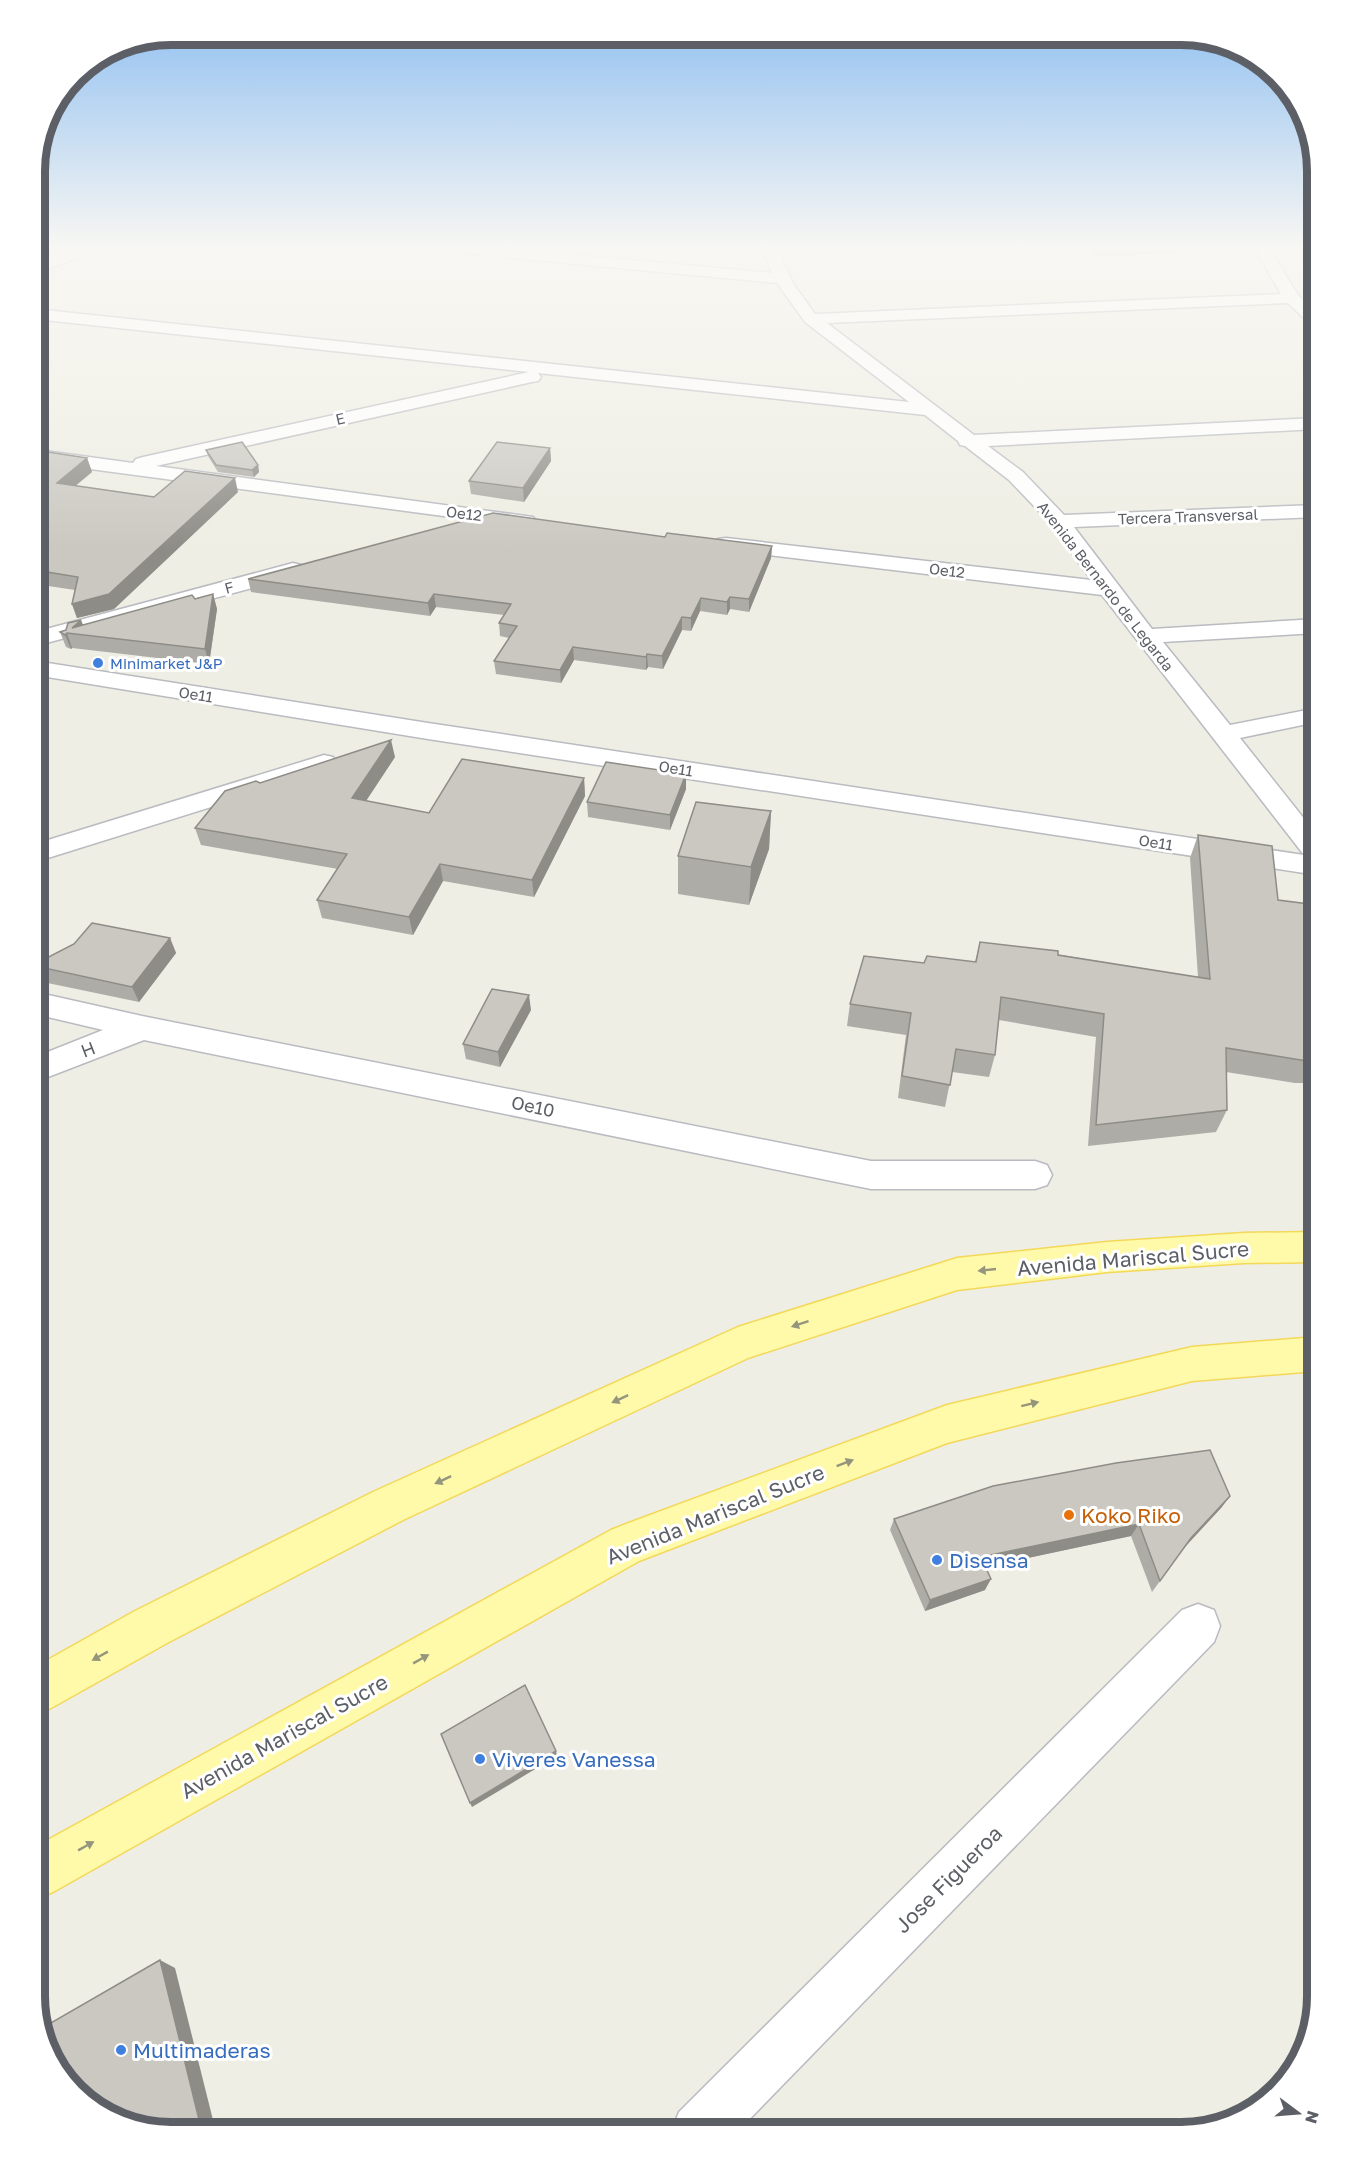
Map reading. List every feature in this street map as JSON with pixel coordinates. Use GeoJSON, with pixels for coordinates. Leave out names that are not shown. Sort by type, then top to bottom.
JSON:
{"type":"FeatureCollection","features":[{"type":"Feature","properties":{"kind":"main road","name":"Avenida Mariscal Sucre"},"geometry":{"type":"LineString","coordinates":[[45,1686],[151,1627],[388,1506],[738,1344],[957,1274],[1107,1257],[1244,1248],[1307,1247]]}},
{"type":"Feature","properties":{"kind":"main road","name":"Avenida Mariscal Sucre"},"geometry":{"type":"LineString","coordinates":[[45,1868],[626,1545],[946,1424],[1192,1365],[1307,1355]]}},
{"type":"Feature","properties":{"kind":"street"},"geometry":{"type":"LineString","coordinates":[[355,348],[927,410]]}},
{"type":"Feature","properties":{"kind":"street","name":"Avenida Bernardo de Legarda"},"geometry":{"type":"LineString","coordinates":[[848,348],[1016,477],[1059,521],[1109,589],[1224,734],[1307,823]]}},
{"type":"Feature","properties":{"kind":"street","name":"E"},"geometry":{"type":"LineString","coordinates":[[121,468],[560,370]]}},
{"type":"Feature","properties":{"kind":"street"},"geometry":{"type":"LineString","coordinates":[[967,441],[1307,424]]}},
{"type":"Feature","properties":{"kind":"street","name":"Oe12"},"geometry":{"type":"LineString","coordinates":[[45,457],[551,524]]}},
{"type":"Feature","properties":{"kind":"street","name":"Tercera Transversal"},"geometry":{"type":"LineString","coordinates":[[1059,521],[1307,511]]}},
{"type":"Feature","properties":{"kind":"street"},"geometry":{"type":"LineString","coordinates":[[435,532],[492,517]]}},
{"type":"Feature","properties":{"kind":"street","name":"Oe12"},"geometry":{"type":"LineString","coordinates":[[705,542],[1109,589]]}},
{"type":"Feature","properties":{"kind":"street","name":"F"},"geometry":{"type":"LineString","coordinates":[[45,636],[309,566]]}},
{"type":"Feature","properties":{"kind":"street"},"geometry":{"type":"LineString","coordinates":[[1146,636],[1307,627]]}},
{"type":"Feature","properties":{"kind":"street","name":"Oe11"},"geometry":{"type":"LineString","coordinates":[[45,670],[429,731],[1307,864]]}},
{"type":"Feature","properties":{"kind":"street"},"geometry":{"type":"LineString","coordinates":[[1224,734],[1307,717]]}},
{"type":"Feature","properties":{"kind":"street"},"geometry":{"type":"LineString","coordinates":[[45,850],[429,731]]}},
{"type":"Feature","properties":{"kind":"street","name":"Oe10"},"geometry":{"type":"LineString","coordinates":[[45,1005],[142,1028],[871,1175],[1035,1175]]}},
{"type":"Feature","properties":{"kind":"street","name":"H"},"geometry":{"type":"LineString","coordinates":[[45,1066],[142,1028]]}},
{"type":"Feature","properties":{"kind":"street","name":"Jose Figueroa"},"geometry":{"type":"LineString","coordinates":[[709,2122],[1198,1626]]}},
{"type":"Feature","properties":{"kind":"building"},"geometry":{"type":"Polygon","coordinates":[[[242,442],[258,465],[252,470],[216,465],[206,450],[242,442]]]}},
{"type":"Feature","properties":{"kind":"building"},"geometry":{"type":"Polygon","coordinates":[[[497,442],[550,448],[523,488],[469,481],[497,442]]]}},
{"type":"Feature","properties":{"kind":"building"},"geometry":{"type":"Polygon","coordinates":[[[45,452],[87,458],[57,483],[154,497],[185,471],[235,478],[109,594],[72,604],[78,577],[45,572],[45,452]]]}},
{"type":"Feature","properties":{"kind":"building"},"geometry":{"type":"Polygon","coordinates":[[[493,513],[665,537],[667,533],[772,546],[749,599],[730,597],[727,602],[701,598],[691,618],[682,617],[662,656],[647,654],[646,657],[573,647],[560,670],[494,661],[517,626],[499,623],[511,604],[434,594],[428,603],[248,579],[493,513]]]}},
{"type":"Feature","properties":{"kind":"building"},"geometry":{"type":"Polygon","coordinates":[[[213,594],[205,649],[67,633],[65,635],[60,632],[66,630],[68,623],[81,620],[72,628],[192,595],[195,599],[213,594]]]}},
{"type":"Feature","properties":{"kind":"building"},"geometry":{"type":"Polygon","coordinates":[[[391,740],[352,798],[429,813],[462,759],[584,778],[532,880],[440,864],[409,917],[317,900],[347,854],[195,828],[225,791],[256,781],[260,783],[391,740]]]}},
{"type":"Feature","properties":{"kind":"building"},"geometry":{"type":"Polygon","coordinates":[[[606,762],[686,774],[670,815],[587,802],[606,762]]]}},
{"type":"Feature","properties":{"kind":"building"},"geometry":{"type":"Polygon","coordinates":[[[696,802],[771,811],[751,867],[678,856],[696,802]]]}},
{"type":"Feature","properties":{"kind":"building"},"geometry":{"type":"Polygon","coordinates":[[[1198,835],[1272,846],[1278,900],[1307,904],[1307,1061],[1226,1048],[1227,1110],[1096,1125],[1104,1014],[1001,997],[995,1055],[956,1049],[950,1085],[902,1076],[911,1013],[850,1004],[864,956],[924,963],[927,956],[976,962],[980,942],[1058,951],[1058,955],[1210,979],[1198,835]]]}},
{"type":"Feature","properties":{"kind":"building"},"geometry":{"type":"Polygon","coordinates":[[[92,923],[170,938],[132,987],[45,968],[45,959],[74,944],[92,923]]]}},
{"type":"Feature","properties":{"kind":"building"},"geometry":{"type":"Polygon","coordinates":[[[492,989],[529,995],[498,1052],[463,1044],[492,989]]]}},
{"type":"Feature","properties":{"kind":"building"},"geometry":{"type":"Polygon","coordinates":[[[1210,1450],[1230,1496],[1191,1538],[1160,1581],[1139,1524],[981,1557],[991,1579],[930,1600],[894,1519],[993,1486],[1116,1463],[1210,1450]]]}},
{"type":"Feature","properties":{"kind":"building"},"geometry":{"type":"Polygon","coordinates":[[[525,1685],[556,1751],[470,1803],[441,1734],[525,1685]]]}},
{"type":"Feature","properties":{"kind":"building","name":"Multimaderas"},"geometry":{"type":"Polygon","coordinates":[[[160,1960],[200,2122],[147,2120],[115,2109],[101,2101],[76,2079],[66,2066],[58,2052],[48,2024],[160,1960]]]}},
{"type":"Feature","properties":{"kind":"place","name":"Minimarket J&P"},"geometry":{"type":"Point","coordinates":[98,663]}},
{"type":"Feature","properties":{"kind":"place","name":"Koko Riko"},"geometry":{"type":"Point","coordinates":[1069,1515]}},
{"type":"Feature","properties":{"kind":"place","name":"Disensa"},"geometry":{"type":"Point","coordinates":[937,1560]}},
{"type":"Feature","properties":{"kind":"place","name":"Viveres Vanessa"},"geometry":{"type":"Point","coordinates":[480,1759]}},
{"type":"Feature","properties":{"kind":"place","name":"Multimaderas"},"geometry":{"type":"Point","coordinates":[121,2050]}}]}
